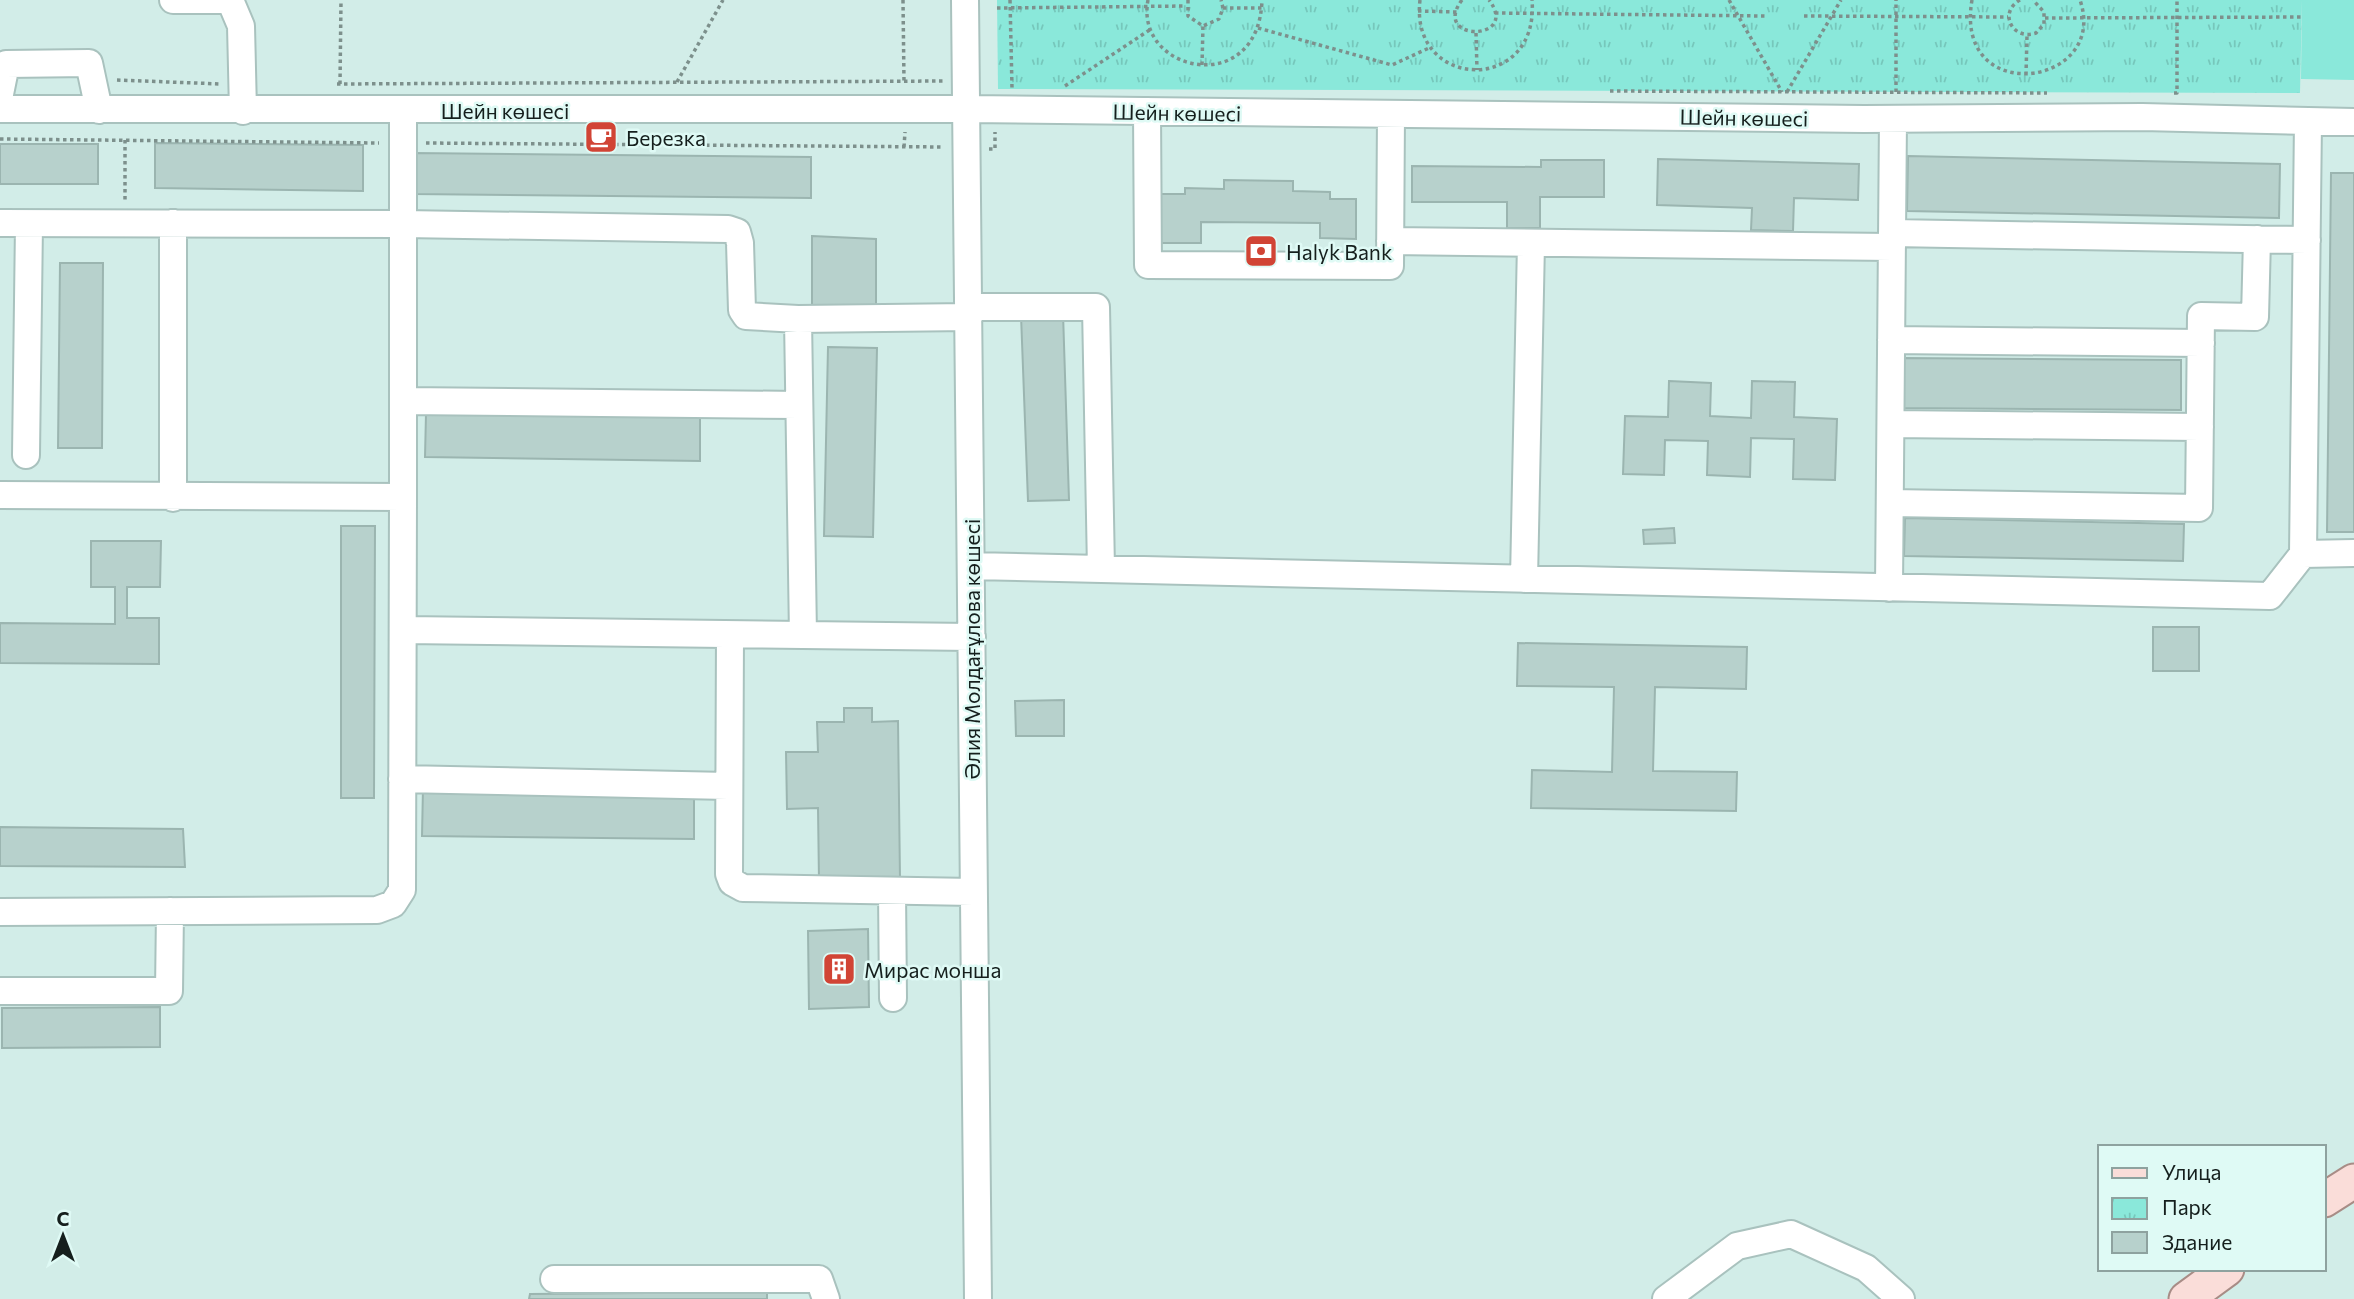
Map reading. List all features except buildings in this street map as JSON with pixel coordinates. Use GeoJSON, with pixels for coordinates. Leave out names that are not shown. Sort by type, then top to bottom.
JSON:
{"type":"FeatureCollection","features":[{"type":"Feature","properties":{"kind":"main road"},"geometry":{"type":"LineString","coordinates":[[2186,1299],[2224,1271]]}},
{"type":"Feature","properties":{"kind":"street"},"geometry":{"type":"LineString","coordinates":[[173,0],[229,0],[241,26],[243,111]]}},
{"type":"Feature","properties":{"kind":"street","name":"Әлия Молдағұлова көшесі"},"geometry":{"type":"LineString","coordinates":[[965,0],[978,1299]]}},
{"type":"Feature","properties":{"kind":"street"},"geometry":{"type":"LineString","coordinates":[[0,94],[6,64],[89,63],[99,110]]}},
{"type":"Feature","properties":{"kind":"street","name":"Шейн көшесі"},"geometry":{"type":"LineString","coordinates":[[0,109],[966,109],[1893,119],[2142,117],[2354,122]]}},
{"type":"Feature","properties":{"kind":"street"},"geometry":{"type":"LineString","coordinates":[[0,912],[377,910],[393,904],[402,890],[403,110]]}},
{"type":"Feature","properties":{"kind":"street"},"geometry":{"type":"LineString","coordinates":[[1147,111],[1148,265],[1391,266],[1391,114]]}},
{"type":"Feature","properties":{"kind":"street"},"geometry":{"type":"LineString","coordinates":[[1889,588],[1893,119]]}},
{"type":"Feature","properties":{"kind":"street"},"geometry":{"type":"LineString","coordinates":[[971,566],[2270,596],[2303,554],[2308,121]]}},
{"type":"Feature","properties":{"kind":"street"},"geometry":{"type":"LineString","coordinates":[[0,223],[404,224],[728,229],[737,232],[740,243],[742,310],[746,316],[798,319],[1096,307],[1101,569]]}},
{"type":"Feature","properties":{"kind":"street"},"geometry":{"type":"LineString","coordinates":[[173,223],[173,498]]}},
{"type":"Feature","properties":{"kind":"street"},"geometry":{"type":"LineString","coordinates":[[26,455],[29,224]]}},
{"type":"Feature","properties":{"kind":"street"},"geometry":{"type":"LineString","coordinates":[[1890,503],[2199,508],[2201,316],[2255,317],[2257,239]]}},
{"type":"Feature","properties":{"kind":"street"},"geometry":{"type":"LineString","coordinates":[[1391,241],[1531,243],[2307,240]]}},
{"type":"Feature","properties":{"kind":"street"},"geometry":{"type":"LineString","coordinates":[[1524,579],[1531,243]]}},
{"type":"Feature","properties":{"kind":"street"},"geometry":{"type":"LineString","coordinates":[[798,319],[803,635]]}},
{"type":"Feature","properties":{"kind":"street"},"geometry":{"type":"LineString","coordinates":[[1891,340],[2201,343]]}},
{"type":"Feature","properties":{"kind":"street"},"geometry":{"type":"LineString","coordinates":[[404,401],[799,405]]}},
{"type":"Feature","properties":{"kind":"street"},"geometry":{"type":"LineString","coordinates":[[1891,424],[2200,426]]}},
{"type":"Feature","properties":{"kind":"street"},"geometry":{"type":"LineString","coordinates":[[0,495],[173,498],[403,497]]}},
{"type":"Feature","properties":{"kind":"street"},"geometry":{"type":"LineString","coordinates":[[2303,554],[2354,553]]}},
{"type":"Feature","properties":{"kind":"street"},"geometry":{"type":"LineString","coordinates":[[404,630],[972,637]]}},
{"type":"Feature","properties":{"kind":"street"},"geometry":{"type":"LineString","coordinates":[[730,635],[728,786],[729,874],[732,882],[743,888],[974,892]]}},
{"type":"Feature","properties":{"kind":"street"},"geometry":{"type":"LineString","coordinates":[[402,779],[728,786]]}},
{"type":"Feature","properties":{"kind":"street"},"geometry":{"type":"LineString","coordinates":[[892,891],[893,998]]}},
{"type":"Feature","properties":{"kind":"street"},"geometry":{"type":"LineString","coordinates":[[0,991],[169,991],[170,911]]}},
{"type":"Feature","properties":{"kind":"street"},"geometry":{"type":"LineString","coordinates":[[1666,1299],[1737,1246],[1791,1234],[1866,1268],[1901,1299]]}},
{"type":"Feature","properties":{"kind":"street"},"geometry":{"type":"LineString","coordinates":[[554,1279],[819,1279],[826,1299]]}},
{"type":"Feature","properties":{"kind":"path"},"geometry":{"type":"LineString","coordinates":[[340,84],[341,0]]}},
{"type":"Feature","properties":{"kind":"path"},"geometry":{"type":"LineString","coordinates":[[677,82],[723,0]]}},
{"type":"Feature","properties":{"kind":"path"},"geometry":{"type":"LineString","coordinates":[[903,0],[906,110],[904,147]]}},
{"type":"Feature","properties":{"kind":"path"},"geometry":{"type":"LineString","coordinates":[[1010,0],[1012,90]]}},
{"type":"Feature","properties":{"kind":"path"},"geometry":{"type":"LineString","coordinates":[[1148,0],[1146,7],[1151,29],[1170,54],[1186,63],[1202,65],[1224,63],[1241,53],[1258,28],[1262,0]]}},
{"type":"Feature","properties":{"kind":"path"},"geometry":{"type":"LineString","coordinates":[[1188,0],[1186,6],[1192,21],[1203,26],[1214,23],[1223,8],[1221,0]]}},
{"type":"Feature","properties":{"kind":"path"},"geometry":{"type":"LineString","coordinates":[[1420,0],[1418,11],[1422,36],[1430,48],[1447,63],[1477,71],[1503,65],[1518,53],[1529,37],[1532,0]]}},
{"type":"Feature","properties":{"kind":"path"},"geometry":{"type":"LineString","coordinates":[[1462,0],[1457,12],[1461,27],[1476,33],[1490,27],[1495,13],[1489,0]]}},
{"type":"Feature","properties":{"kind":"path"},"geometry":{"type":"LineString","coordinates":[[1729,0],[1784,97],[1841,0]]}},
{"type":"Feature","properties":{"kind":"path"},"geometry":{"type":"LineString","coordinates":[[1893,119],[1896,92],[1896,0]]}},
{"type":"Feature","properties":{"kind":"path"},"geometry":{"type":"LineString","coordinates":[[1972,0],[1969,18],[1972,36],[1980,52],[1993,65],[2009,73],[2026,75],[2047,72],[2063,62],[2076,47],[2083,17],[2080,0]]}},
{"type":"Feature","properties":{"kind":"path"},"geometry":{"type":"LineString","coordinates":[[2020,0],[2012,6],[2008,17],[2012,29],[2026,35],[2040,29],[2045,18],[2042,7],[2033,0]]}},
{"type":"Feature","properties":{"kind":"path"},"geometry":{"type":"LineString","coordinates":[[2163,93],[2177,93],[2177,0]]}},
{"type":"Feature","properties":{"kind":"path"},"geometry":{"type":"LineString","coordinates":[[998,8],[1186,6]]}},
{"type":"Feature","properties":{"kind":"path"},"geometry":{"type":"LineString","coordinates":[[1223,8],[1262,8]]}},
{"type":"Feature","properties":{"kind":"path"},"geometry":{"type":"LineString","coordinates":[[1418,11],[1457,12]]}},
{"type":"Feature","properties":{"kind":"path"},"geometry":{"type":"LineString","coordinates":[[1495,13],[1765,16]]}},
{"type":"Feature","properties":{"kind":"path"},"geometry":{"type":"LineString","coordinates":[[1804,16],[2008,17]]}},
{"type":"Feature","properties":{"kind":"path"},"geometry":{"type":"LineString","coordinates":[[2045,18],[2302,17]]}},
{"type":"Feature","properties":{"kind":"path"},"geometry":{"type":"LineString","coordinates":[[1202,65],[1203,26]]}},
{"type":"Feature","properties":{"kind":"path"},"geometry":{"type":"LineString","coordinates":[[1258,28],[1392,65],[1430,48]]}},
{"type":"Feature","properties":{"kind":"path"},"geometry":{"type":"LineString","coordinates":[[1054,90],[1066,88],[1151,29]]}},
{"type":"Feature","properties":{"kind":"path"},"geometry":{"type":"LineString","coordinates":[[1476,33],[1477,71]]}},
{"type":"Feature","properties":{"kind":"path"},"geometry":{"type":"LineString","coordinates":[[2026,35],[2026,75]]}},
{"type":"Feature","properties":{"kind":"path"},"geometry":{"type":"LineString","coordinates":[[1601,91],[1781,92]]}},
{"type":"Feature","properties":{"kind":"path"},"geometry":{"type":"LineString","coordinates":[[1787,91],[2056,93]]}},
{"type":"Feature","properties":{"kind":"path"},"geometry":{"type":"LineString","coordinates":[[0,139],[966,148]]}},
{"type":"Feature","properties":{"kind":"path"},"geometry":{"type":"LineString","coordinates":[[125,140],[125,223]]}},
{"type":"Feature","properties":{"kind":"green space"},"geometry":{"type":"Polygon","coordinates":[[[997,0],[2302,0],[2300,93],[998,89],[997,0]]]}},
{"type":"Feature","properties":{"kind":"green space"},"geometry":{"type":"Polygon","coordinates":[[[2302,0],[2354,0],[2354,80],[2301,79],[2302,0]]]}},
{"type":"Feature","properties":{"kind":"place","name":"Березка"},"geometry":{"type":"Point","coordinates":[601,137]}},
{"type":"Feature","properties":{"kind":"place","name":"Halyk Bank"},"geometry":{"type":"Point","coordinates":[1261,251]}},
{"type":"Feature","properties":{"kind":"place","name":"Мирас монша"},"geometry":{"type":"Point","coordinates":[839,969]}}]}
